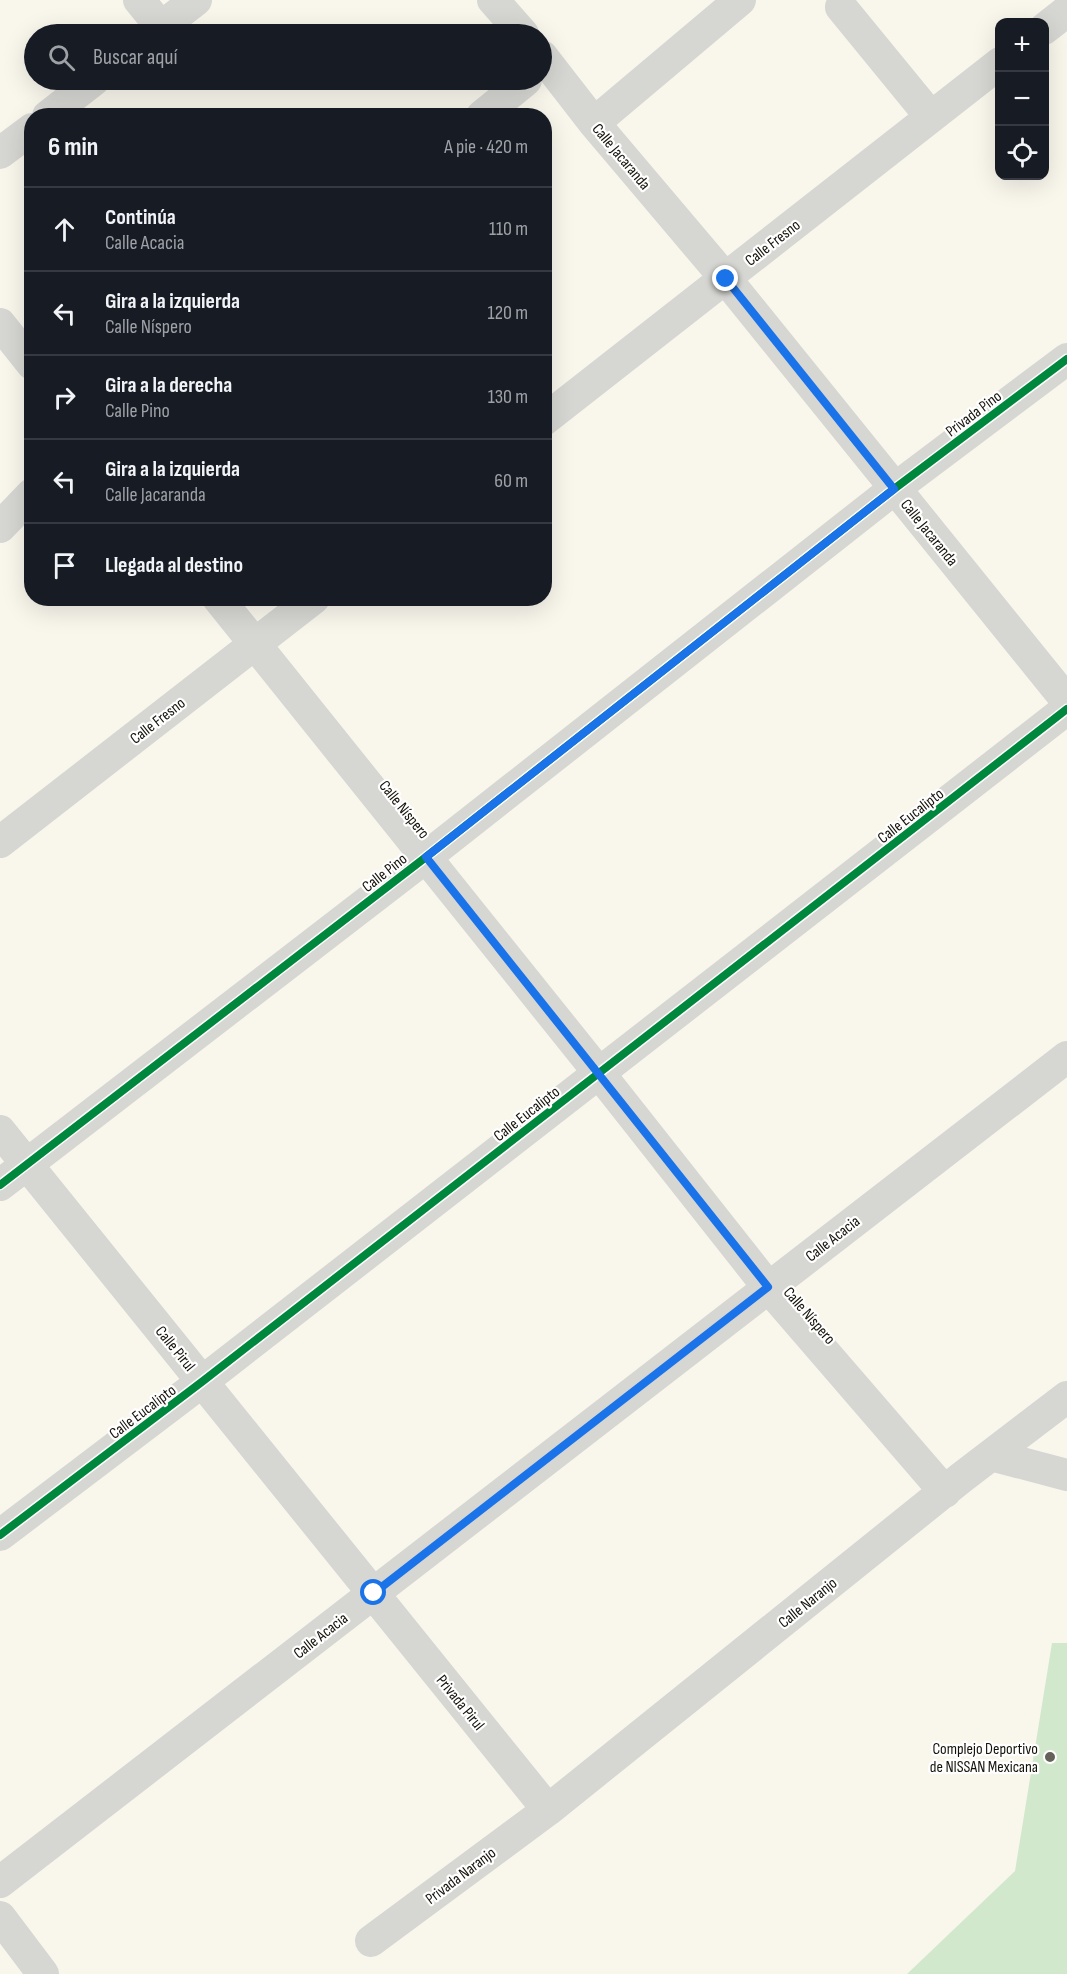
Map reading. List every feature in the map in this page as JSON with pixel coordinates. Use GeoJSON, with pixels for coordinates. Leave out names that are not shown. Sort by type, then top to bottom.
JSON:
{"type":"FeatureCollection","features":[{"type":"Feature","properties":{"kind":"street"},"geometry":{"type":"LineString","coordinates":[[139,0],[152,24]]}},
{"type":"Feature","properties":{"kind":"street"},"geometry":{"type":"LineString","coordinates":[[165,24],[196,0]]}},
{"type":"Feature","properties":{"kind":"street"},"geometry":{"type":"LineString","coordinates":[[493,0],[514,24]]}},
{"type":"Feature","properties":{"kind":"street"},"geometry":{"type":"LineString","coordinates":[[594,123],[740,0]]}},
{"type":"Feature","properties":{"kind":"street"},"geometry":{"type":"LineString","coordinates":[[841,7],[931,117]]}},
{"type":"Feature","properties":{"kind":"street"},"geometry":{"type":"LineString","coordinates":[[1049,24],[1067,11]]}},
{"type":"Feature","properties":{"kind":"street","name":"Calle Fresno"},"geometry":{"type":"LineString","coordinates":[[552,414],[995,66]]}},
{"type":"Feature","properties":{"kind":"street","name":"Calle Jacaranda"},"geometry":{"type":"LineString","coordinates":[[552,79],[594,123],[726,279],[1067,701]]}},
{"type":"Feature","properties":{"kind":"street"},"geometry":{"type":"LineString","coordinates":[[58,108],[81,90]]}},
{"type":"Feature","properties":{"kind":"street"},"geometry":{"type":"LineString","coordinates":[[491,108],[512,90]]}},
{"type":"Feature","properties":{"kind":"street"},"geometry":{"type":"LineString","coordinates":[[0,153],[24,135]]}},
{"type":"Feature","properties":{"kind":"street"},"geometry":{"type":"LineString","coordinates":[[0,324],[24,354]]}},
{"type":"Feature","properties":{"kind":"street","name":"Privada Pino"},"geometry":{"type":"LineString","coordinates":[[894,489],[1067,359]]}},
{"type":"Feature","properties":{"kind":"street","name":"Calle Pino"},"geometry":{"type":"LineString","coordinates":[[0,1185],[426,857],[894,489]]}},
{"type":"Feature","properties":{"kind":"street"},"geometry":{"type":"LineString","coordinates":[[0,527],[24,502]]}},
{"type":"Feature","properties":{"kind":"street","name":"Calle Níspero"},"geometry":{"type":"LineString","coordinates":[[224,606],[768,1287],[945,1492]]}},
{"type":"Feature","properties":{"kind":"street","name":"Calle Fresno"},"geometry":{"type":"LineString","coordinates":[[0,842],[304,606]]}},
{"type":"Feature","properties":{"kind":"street","name":"Calle Eucalipto"},"geometry":{"type":"LineString","coordinates":[[0,1535],[203,1382],[1067,709]]}},
{"type":"Feature","properties":{"kind":"street","name":"Calle Acacia"},"geometry":{"type":"LineString","coordinates":[[0,1882],[1067,1057]]}},
{"type":"Feature","properties":{"kind":"street","name":"Calle Pirul"},"geometry":{"type":"LineString","coordinates":[[0,1131],[374,1593]]}},
{"type":"Feature","properties":{"kind":"street","name":"Calle Naranjo"},"geometry":{"type":"LineString","coordinates":[[548,1810],[991,1455],[1067,1397]]}},
{"type":"Feature","properties":{"kind":"street"},"geometry":{"type":"LineString","coordinates":[[991,1455],[1067,1475]]}},
{"type":"Feature","properties":{"kind":"street","name":"Privada Pirul"},"geometry":{"type":"LineString","coordinates":[[374,1593],[548,1810]]}},
{"type":"Feature","properties":{"kind":"street","name":"Privada Naranjo"},"geometry":{"type":"LineString","coordinates":[[371,1941],[548,1810]]}},
{"type":"Feature","properties":{"kind":"street"},"geometry":{"type":"LineString","coordinates":[[0,1917],[43,1974]]}},
{"type":"Feature","properties":{"kind":"green space","name":"Complejo Deportivo de NISSAN Mexicana"},"geometry":{"type":"Polygon","coordinates":[[[1052,1643],[1067,1643],[1067,1974],[907,1974],[1015,1871],[1052,1643]]]}},
{"type":"Feature","properties":{"kind":"cycle path"},"geometry":{"type":"LineString","coordinates":[[0,1185],[426,857],[894,489],[1067,359]]}},
{"type":"Feature","properties":{"kind":"cycle path"},"geometry":{"type":"LineString","coordinates":[[0,1535],[203,1381],[1067,709]]}},
{"type":"Feature","properties":{"kind":"place","name":"Complejo Deportivo de NISSAN Mexicana"},"geometry":{"type":"Point","coordinates":[1050,1757]}},
{"type":"Feature","properties":{"kind":"route"},"geometry":{"type":"LineString","coordinates":[[374,1593],[768,1287],[426,857],[894,489],[726,279]]}}]}
